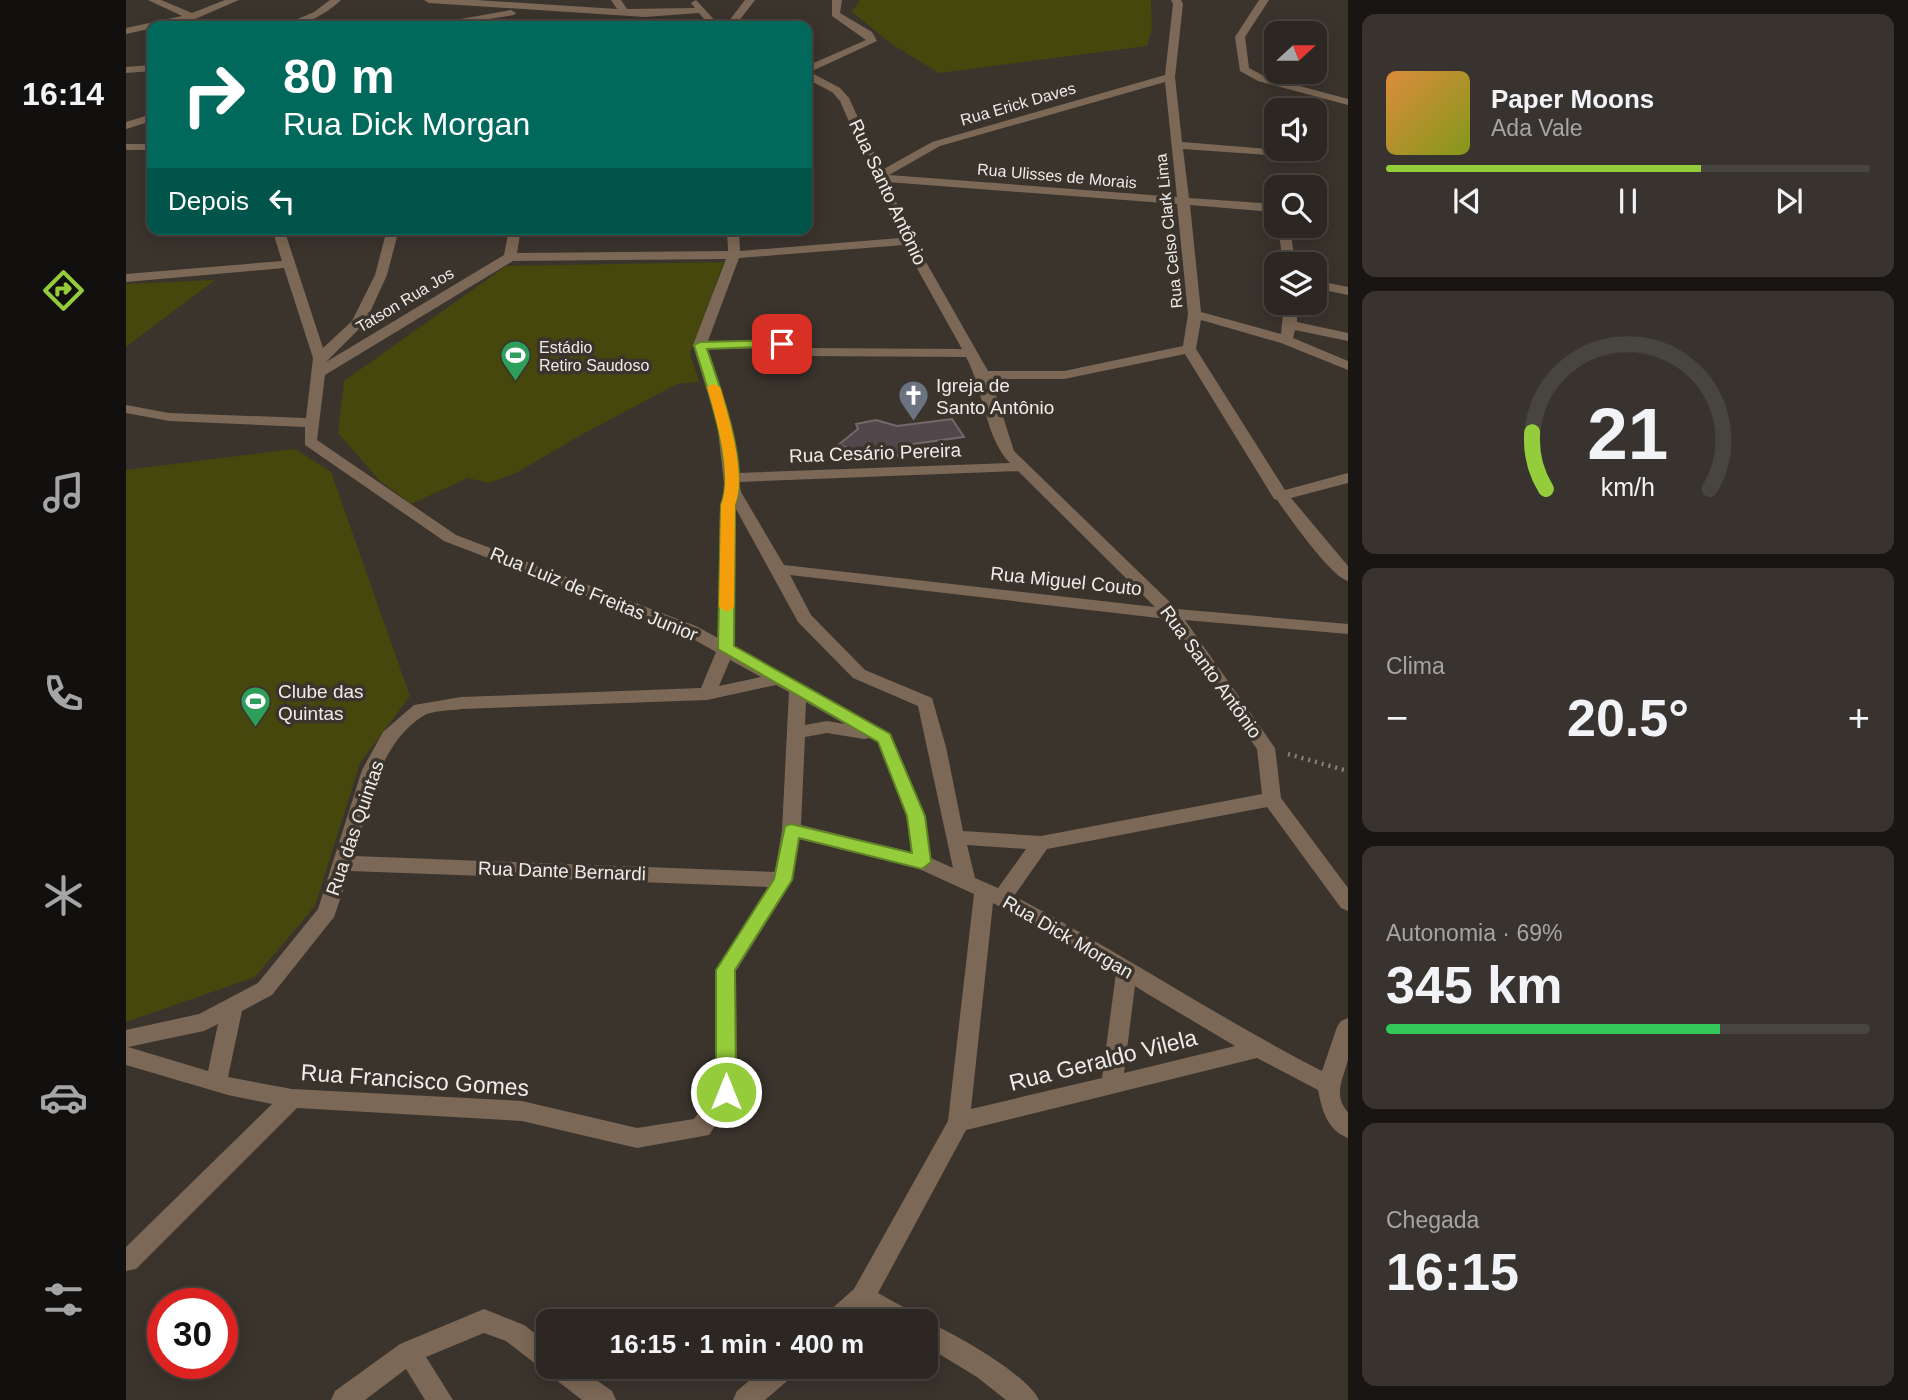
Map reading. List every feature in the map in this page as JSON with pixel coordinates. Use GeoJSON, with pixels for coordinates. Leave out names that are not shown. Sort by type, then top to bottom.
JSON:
{"type":"FeatureCollection","features":[{"type":"Feature","properties":{"kind":"street"},"geometry":{"type":"LineString","coordinates":[[153,0],[192,17]]}},
{"type":"Feature","properties":{"kind":"street"},"geometry":{"type":"LineString","coordinates":[[173,21],[192,17],[234,0]]}},
{"type":"Feature","properties":{"kind":"street"},"geometry":{"type":"LineString","coordinates":[[299,21],[317,14],[336,0]]}},
{"type":"Feature","properties":{"kind":"street"},"geometry":{"type":"LineString","coordinates":[[429,0],[535,8]]}},
{"type":"Feature","properties":{"kind":"street"},"geometry":{"type":"LineString","coordinates":[[616,0],[624,12]]}},
{"type":"Feature","properties":{"kind":"street"},"geometry":{"type":"LineString","coordinates":[[694,0],[711,21]]}},
{"type":"Feature","properties":{"kind":"street"},"geometry":{"type":"LineString","coordinates":[[734,21],[750,0]]}},
{"type":"Feature","properties":{"kind":"street"},"geometry":{"type":"LineString","coordinates":[[812,70],[872,41],[868,34],[835,14],[837,0]]}},
{"type":"Feature","properties":{"kind":"street","name":"Rua Celso Clark Lima"},"geometry":{"type":"LineString","coordinates":[[1176,0],[1178,4],[1170,78],[1195,314],[1189,349]]}},
{"type":"Feature","properties":{"kind":"street"},"geometry":{"type":"LineString","coordinates":[[1264,0],[1240,37],[1244,69],[1262,79],[1348,102]]}},
{"type":"Feature","properties":{"kind":"street"},"geometry":{"type":"LineString","coordinates":[[483,21],[535,8],[569,5],[596,21]]}},
{"type":"Feature","properties":{"kind":"street"},"geometry":{"type":"LineString","coordinates":[[580,10],[645,14],[702,10]]}},
{"type":"Feature","properties":{"kind":"street"},"geometry":{"type":"LineString","coordinates":[[126,31],[147,27]]}},
{"type":"Feature","properties":{"kind":"street"},"geometry":{"type":"LineString","coordinates":[[126,70],[147,68]]}},
{"type":"Feature","properties":{"kind":"street","name":"Rua Santo Antônio"},"geometry":{"type":"LineString","coordinates":[[812,75],[845,100],[908,241],[983,375],[1007,453],[1172,614],[1266,748],[1272,799],[1348,903]]}},
{"type":"Feature","properties":{"kind":"street","name":"Rua Erick Daves"},"geometry":{"type":"LineString","coordinates":[[881,176],[936,144],[1170,78]]}},
{"type":"Feature","properties":{"kind":"street"},"geometry":{"type":"LineString","coordinates":[[126,126],[147,119]]}},
{"type":"Feature","properties":{"kind":"street"},"geometry":{"type":"LineString","coordinates":[[1178,145],[1264,152]]}},
{"type":"Feature","properties":{"kind":"street"},"geometry":{"type":"LineString","coordinates":[[126,147],[147,146]]}},
{"type":"Feature","properties":{"kind":"street","name":"Rua Ulisses de Morais"},"geometry":{"type":"LineString","coordinates":[[881,176],[1264,209]]}},
{"type":"Feature","properties":{"kind":"street"},"geometry":{"type":"LineString","coordinates":[[126,409],[170,417],[313,423],[319,366],[280,235]]}},
{"type":"Feature","properties":{"kind":"street"},"geometry":{"type":"LineString","coordinates":[[319,366],[358,323],[381,275],[391,235]]}},
{"type":"Feature","properties":{"kind":"street"},"geometry":{"type":"LineString","coordinates":[[514,235],[510,257],[734,255],[908,241]]}},
{"type":"Feature","properties":{"kind":"street"},"geometry":{"type":"LineString","coordinates":[[707,694],[726,649],[728,505],[732,485],[724,422],[700,345],[734,255],[733,235]]}},
{"type":"Feature","properties":{"kind":"street","name":"Tatson Rua Jos"},"geometry":{"type":"LineString","coordinates":[[319,366],[510,257]]}},
{"type":"Feature","properties":{"kind":"street"},"geometry":{"type":"LineString","coordinates":[[126,261],[127,278],[288,264]]}},
{"type":"Feature","properties":{"kind":"street"},"geometry":{"type":"LineString","coordinates":[[1327,287],[1348,291]]}},
{"type":"Feature","properties":{"kind":"street"},"geometry":{"type":"LineString","coordinates":[[1195,314],[1286,340],[1348,366]]}},
{"type":"Feature","properties":{"kind":"street"},"geometry":{"type":"LineString","coordinates":[[1286,340],[1290,315]]}},
{"type":"Feature","properties":{"kind":"street"},"geometry":{"type":"LineString","coordinates":[[1290,326],[1348,337]]}},
{"type":"Feature","properties":{"kind":"street"},"geometry":{"type":"LineString","coordinates":[[700,345],[782,344],[804,352],[970,353]]}},
{"type":"Feature","properties":{"kind":"street"},"geometry":{"type":"LineString","coordinates":[[983,375],[1064,375],[1189,349],[1279,496],[1318,546],[1348,576]]}},
{"type":"Feature","properties":{"kind":"street","name":"Rua Luiz de Freitas Junior"},"geometry":{"type":"LineString","coordinates":[[313,423],[310,442],[450,538],[690,630],[885,738]]}},
{"type":"Feature","properties":{"kind":"street","name":"Rua Cesário Pereira"},"geometry":{"type":"LineString","coordinates":[[732,485],[1019,467]]}},
{"type":"Feature","properties":{"kind":"street"},"geometry":{"type":"LineString","coordinates":[[1279,496],[1348,478]]}},
{"type":"Feature","properties":{"kind":"street"},"geometry":{"type":"LineString","coordinates":[[732,485],[804,618],[859,674],[926,702],[941,753],[954,837],[984,890],[959,1122],[863,1297],[850,1309]]}},
{"type":"Feature","properties":{"kind":"street","name":"Rua Miguel Couto"},"geometry":{"type":"LineString","coordinates":[[779,569],[1172,614],[1348,629]]}},
{"type":"Feature","properties":{"kind":"street"},"geometry":{"type":"LineString","coordinates":[[707,694],[779,679]]}},
{"type":"Feature","properties":{"kind":"street","name":"Rua Francisco Gomes"},"geometry":{"type":"LineString","coordinates":[[126,1056],[216,1082],[292,1098],[522,1111],[637,1138],[701,1128],[726,1092],[726,970],[783,880],[791,830],[798,690]]}},
{"type":"Feature","properties":{"kind":"street","name":"Rua das Quintas"},"geometry":{"type":"LineString","coordinates":[[126,1039],[204,1022],[265,989],[327,912],[371,770],[389,736],[420,709],[461,704],[707,694]]}},
{"type":"Feature","properties":{"kind":"street"},"geometry":{"type":"LineString","coordinates":[[795,733],[827,727],[885,738],[916,816],[922,862]]}},
{"type":"Feature","properties":{"kind":"street"},"geometry":{"type":"LineString","coordinates":[[954,837],[1041,844],[1272,799]]}},
{"type":"Feature","properties":{"kind":"street","name":"Rua Dick Morgan"},"geometry":{"type":"LineString","coordinates":[[791,830],[922,862],[984,890],[1086,943],[1259,1049],[1328,1084]]}},
{"type":"Feature","properties":{"kind":"street"},"geometry":{"type":"LineString","coordinates":[[984,890],[1041,844]]}},
{"type":"Feature","properties":{"kind":"street","name":"Rua Dante Bernardi"},"geometry":{"type":"LineString","coordinates":[[341,863],[783,880]]}},
{"type":"Feature","properties":{"kind":"street"},"geometry":{"type":"LineString","coordinates":[[1112,1085],[1127,970]]}},
{"type":"Feature","properties":{"kind":"street"},"geometry":{"type":"LineString","coordinates":[[216,1082],[233,1006]]}},
{"type":"Feature","properties":{"kind":"street"},"geometry":{"type":"LineString","coordinates":[[1348,1027],[1328,1084],[1332,1111],[1348,1128]]}},
{"type":"Feature","properties":{"kind":"street","name":"Rua Geraldo Vilela"},"geometry":{"type":"LineString","coordinates":[[959,1122],[1259,1049]]}},
{"type":"Feature","properties":{"kind":"street"},"geometry":{"type":"LineString","coordinates":[[128,1261],[292,1098]]}},
{"type":"Feature","properties":{"kind":"street"},"geometry":{"type":"LineString","coordinates":[[863,1297],[884,1309]]}},
{"type":"Feature","properties":{"kind":"street"},"geometry":{"type":"LineString","coordinates":[[344,1400],[409,1352],[484,1321],[515,1333],[536,1350]]}},
{"type":"Feature","properties":{"kind":"street"},"geometry":{"type":"LineString","coordinates":[[938,1340],[986,1368],[1026,1400]]}},
{"type":"Feature","properties":{"kind":"street"},"geometry":{"type":"LineString","coordinates":[[409,1352],[440,1400]]}},
{"type":"Feature","properties":{"kind":"street"},"geometry":{"type":"LineString","coordinates":[[574,1379],[603,1400]]}},
{"type":"Feature","properties":{"kind":"street"},"geometry":{"type":"LineString","coordinates":[[746,1400],[770,1379]]}},
{"type":"Feature","properties":{"kind":"path"},"geometry":{"type":"LineString","coordinates":[[1266,748],[1348,771]]}},
{"type":"Feature","properties":{"kind":"shaded area"},"geometry":{"type":"Polygon","coordinates":[[[860,0],[1151,0],[1152,28],[1147,46],[939,73],[893,45],[852,12],[860,0]]]}},
{"type":"Feature","properties":{"kind":"shaded area","name":"Estádio Retiro Saudoso"},"geometry":{"type":"Polygon","coordinates":[[[724,262],[690,353],[699,382],[677,384],[516,473],[489,483],[468,478],[411,504],[379,480],[338,433],[344,381],[506,266],[724,262]]]}},
{"type":"Feature","properties":{"kind":"shaded area"},"geometry":{"type":"Polygon","coordinates":[[[215,280],[126,347],[126,284],[215,280]]]}},
{"type":"Feature","properties":{"kind":"shaded area","name":"Clube das Quintas"},"geometry":{"type":"Polygon","coordinates":[[[295,449],[331,472],[410,696],[360,763],[315,906],[255,977],[126,1022],[126,470],[295,449]]]}},
{"type":"Feature","properties":{"kind":"building"},"geometry":{"type":"Polygon","coordinates":[[[952,419],[964,437],[906,445],[897,456],[883,458],[838,445],[858,429],[856,424],[876,420],[897,426],[952,419]]]}},
{"type":"Feature","properties":{"kind":"slow traffic"},"geometry":{"type":"LineString","coordinates":[[713,387],[724,422],[733,492],[728,505],[727,607]]}},
{"type":"Feature","properties":{"kind":"place","name":"Estádio Retiro Saudoso"},"geometry":{"type":"Point","coordinates":[516,383]}},
{"type":"Feature","properties":{"kind":"place","name":"Igreja de Santo Antônio"},"geometry":{"type":"Point","coordinates":[913,423]}},
{"type":"Feature","properties":{"kind":"place","name":"Clube das Quintas"},"geometry":{"type":"Point","coordinates":[255,729]}},
{"type":"Feature","properties":{"kind":"route"},"geometry":{"type":"LineString","coordinates":[[726,1092],[726,970],[783,880],[791,830],[922,862],[916,816],[885,738],[726,649],[728,505],[733,492],[724,422],[700,345],[782,344]]}}]}
